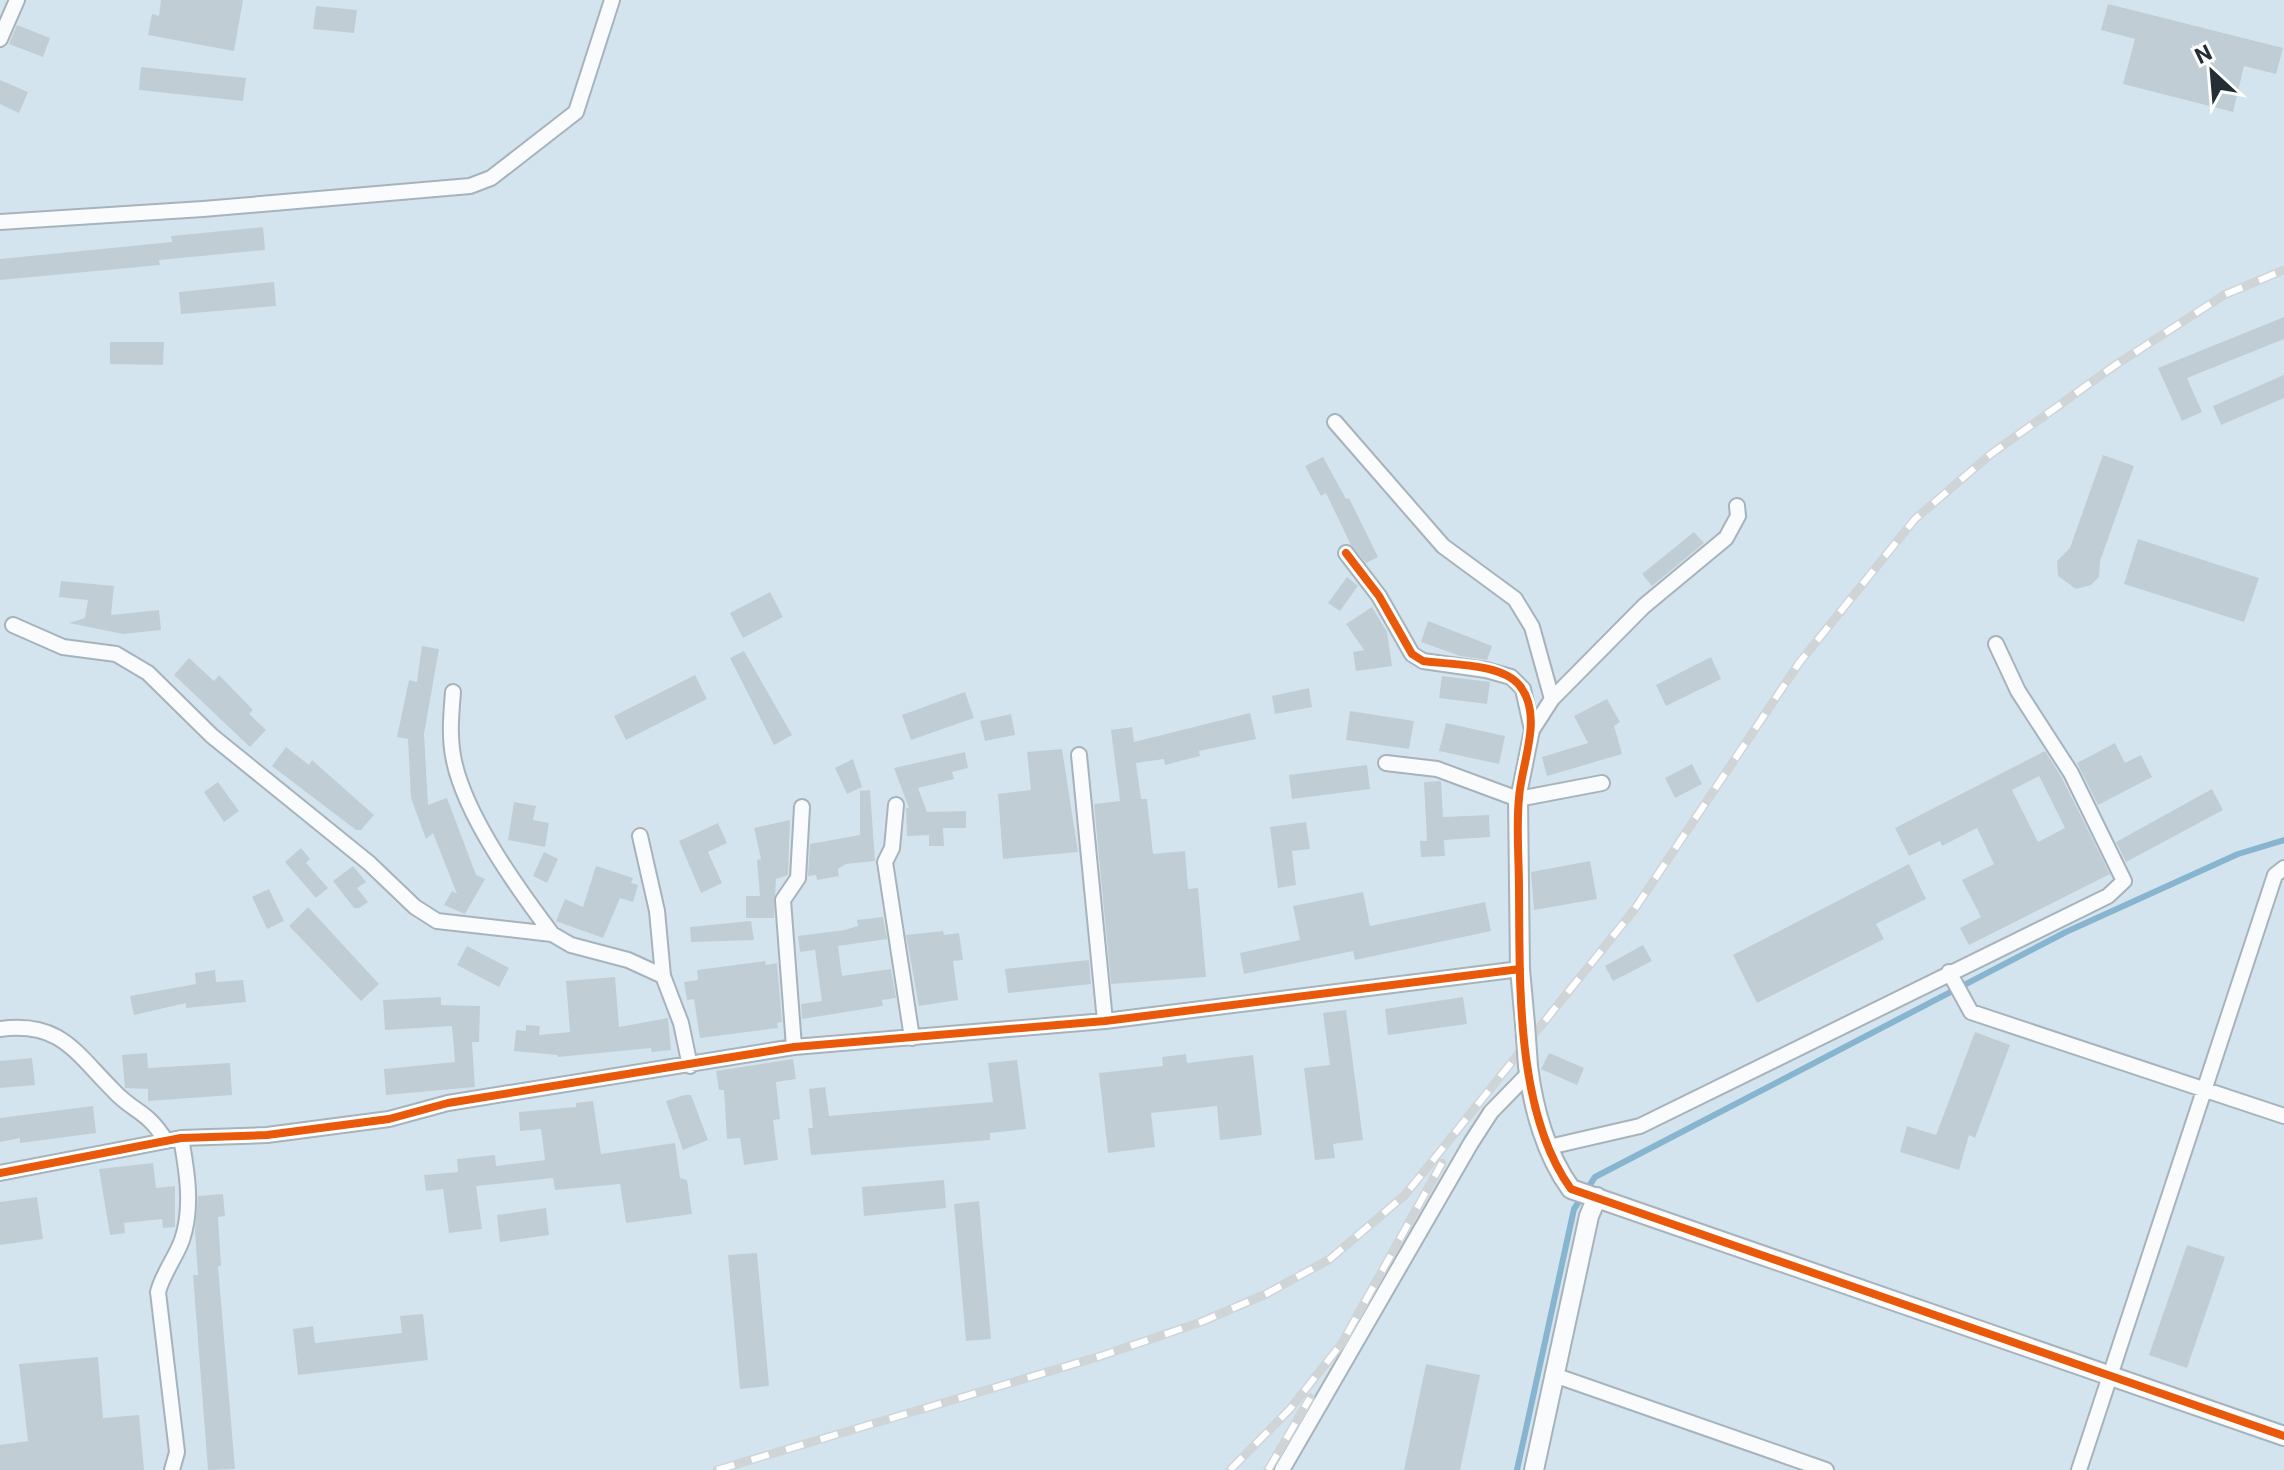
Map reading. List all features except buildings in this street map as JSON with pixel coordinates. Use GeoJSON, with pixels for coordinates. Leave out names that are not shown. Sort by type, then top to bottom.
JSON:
{"type":"FeatureCollection","features":[{"type":"Feature","properties":{"kind":"street"},"geometry":{"type":"LineString","coordinates":[[0,39],[17,0]]}},
{"type":"Feature","properties":{"kind":"street"},"geometry":{"type":"LineString","coordinates":[[0,222],[203,209],[470,186],[491,178],[576,112],[612,0]]}},
{"type":"Feature","properties":{"kind":"street"},"geometry":{"type":"LineString","coordinates":[[1335,422],[1443,546],[1515,599],[1532,627],[1552,699]]}},
{"type":"Feature","properties":{"kind":"street"},"geometry":{"type":"LineString","coordinates":[[1737,506],[1738,516],[1726,538],[1644,606],[1552,699],[1532,730],[1518,799],[1520,969],[1529,1070],[1541,1128],[1571,1189],[2284,1436]]}},
{"type":"Feature","properties":{"kind":"street"},"geometry":{"type":"LineString","coordinates":[[1346,553],[1379,596],[1412,654],[1423,661],[1511,677],[1523,689],[1532,730]]}},
{"type":"Feature","properties":{"kind":"street"},"geometry":{"type":"LineString","coordinates":[[13,625],[63,647],[116,654],[148,673],[212,736],[369,863],[415,907],[437,921],[552,934]]}},
{"type":"Feature","properties":{"kind":"street"},"geometry":{"type":"LineString","coordinates":[[1549,1147],[1640,1126],[2108,896],[2124,881],[2071,773],[2018,691],[1996,644]]}},
{"type":"Feature","properties":{"kind":"street"},"geometry":{"type":"LineString","coordinates":[[453,692],[450,735],[455,764],[494,848],[517,887],[552,934],[571,945],[628,960],[663,976]]}},
{"type":"Feature","properties":{"kind":"street"},"geometry":{"type":"LineString","coordinates":[[1079,755],[1105,1021]]}},
{"type":"Feature","properties":{"kind":"street"},"geometry":{"type":"LineString","coordinates":[[1386,763],[1437,769],[1518,799],[1602,783]]}},
{"type":"Feature","properties":{"kind":"street"},"geometry":{"type":"LineString","coordinates":[[896,805],[892,848],[885,862],[912,1038]]}},
{"type":"Feature","properties":{"kind":"street"},"geometry":{"type":"LineString","coordinates":[[794,1047],[783,900],[798,878],[802,807]]}},
{"type":"Feature","properties":{"kind":"street"},"geometry":{"type":"LineString","coordinates":[[640,836],[657,911],[663,976],[681,1023],[690,1066]]}},
{"type":"Feature","properties":{"kind":"street"},"geometry":{"type":"LineString","coordinates":[[2079,1470],[2275,875],[2284,868]]}},
{"type":"Feature","properties":{"kind":"street"},"geometry":{"type":"LineString","coordinates":[[0,1173],[173,1140],[267,1135],[389,1119],[448,1103],[794,1047],[1105,1021],[1520,969]]}},
{"type":"Feature","properties":{"kind":"street"},"geometry":{"type":"LineString","coordinates":[[1949,972],[1971,1012],[2284,1116]]}},
{"type":"Feature","properties":{"kind":"street"},"geometry":{"type":"LineString","coordinates":[[0,1029],[35,1027],[61,1038],[88,1061],[115,1093],[152,1118],[173,1140],[188,1210],[183,1237],[158,1292],[177,1452],[172,1470]]}},
{"type":"Feature","properties":{"kind":"street"},"geometry":{"type":"LineString","coordinates":[[1282,1470],[1471,1143],[1491,1112],[1529,1070]]}},
{"type":"Feature","properties":{"kind":"street"},"geometry":{"type":"LineString","coordinates":[[1534,1470],[1595,1196]]}},
{"type":"Feature","properties":{"kind":"street"},"geometry":{"type":"LineString","coordinates":[[1554,1375],[1826,1470]]}},
{"type":"Feature","properties":{"kind":"waterway"},"geometry":{"type":"LineString","coordinates":[[1517,1470],[1574,1209],[1595,1177],[2066,932],[2238,854],[2284,840]]}},
{"type":"Feature","properties":{"kind":"railway"},"geometry":{"type":"LineString","coordinates":[[717,1470],[1101,1356],[1201,1322],[1266,1294],[1330,1259],[1405,1195],[1634,910],[1799,663],[1915,519],[1991,454],[2114,366],[2224,295],[2284,270]]}},
{"type":"Feature","properties":{"kind":"railway"},"geometry":{"type":"LineString","coordinates":[[1230,1470],[1290,1409],[1342,1343],[1442,1163]]}},
{"type":"Feature","properties":{"kind":"railway"},"geometry":{"type":"LineString","coordinates":[[1268,1470],[1310,1398]]}},
{"type":"Feature","properties":{"kind":"cycle path"},"geometry":{"type":"LineString","coordinates":[[1346,553],[1379,596],[1412,654],[1423,661],[1475,666],[1501,673],[1512,678],[1527,698],[1531,726],[1518,821],[1524,1044],[1539,1122],[1553,1158],[1571,1189],[2284,1436]]}},
{"type":"Feature","properties":{"kind":"cycle path"},"geometry":{"type":"LineString","coordinates":[[0,1173],[181,1138],[267,1135],[389,1119],[448,1103],[794,1047],[1105,1021],[1520,969]]}}]}
